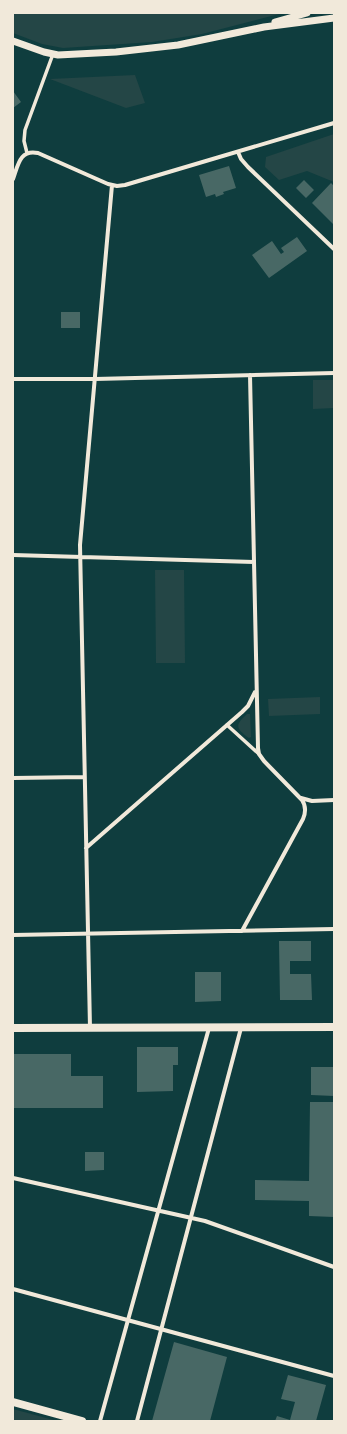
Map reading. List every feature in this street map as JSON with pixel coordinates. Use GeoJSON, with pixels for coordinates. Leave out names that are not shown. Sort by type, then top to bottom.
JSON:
{"type":"FeatureCollection","features":[{"type":"Feature","properties":{"kind":"main road"},"geometry":{"type":"LineString","coordinates":[[13,1028],[334,1027]]}},
{"type":"Feature","properties":{"kind":"main road"},"geometry":{"type":"LineString","coordinates":[[13,1402],[82,1421]]}},
{"type":"Feature","properties":{"kind":"street"},"geometry":{"type":"LineString","coordinates":[[250,30],[307,13]]}},
{"type":"Feature","properties":{"kind":"street"},"geometry":{"type":"LineString","coordinates":[[13,41],[53,54],[68,55],[139,50],[178,45],[250,30],[334,18]]}},
{"type":"Feature","properties":{"kind":"street"},"geometry":{"type":"LineString","coordinates":[[27,153],[24,141],[25,130],[53,54]]}},
{"type":"Feature","properties":{"kind":"street"},"geometry":{"type":"LineString","coordinates":[[13,179],[22,157],[27,153],[38,153],[104,183],[112,185],[130,184],[334,123]]}},
{"type":"Feature","properties":{"kind":"street"},"geometry":{"type":"LineString","coordinates":[[238,152],[248,167],[334,249]]}},
{"type":"Feature","properties":{"kind":"street"},"geometry":{"type":"LineString","coordinates":[[90,1028],[80,540],[112,185]]}},
{"type":"Feature","properties":{"kind":"street"},"geometry":{"type":"LineString","coordinates":[[13,379],[95,379],[334,373]]}},
{"type":"Feature","properties":{"kind":"street"},"geometry":{"type":"LineString","coordinates":[[250,375],[256,689],[259,754]]}},
{"type":"Feature","properties":{"kind":"street"},"geometry":{"type":"LineString","coordinates":[[13,555],[254,562]]}},
{"type":"Feature","properties":{"kind":"street"},"geometry":{"type":"LineString","coordinates":[[86,848],[248,706],[256,689]]}},
{"type":"Feature","properties":{"kind":"street"},"geometry":{"type":"LineString","coordinates":[[227,725],[259,754],[264,761],[300,797],[305,805],[304,817],[242,931]]}},
{"type":"Feature","properties":{"kind":"street"},"geometry":{"type":"LineString","coordinates":[[13,778],[84,777]]}},
{"type":"Feature","properties":{"kind":"street"},"geometry":{"type":"LineString","coordinates":[[300,797],[312,800],[334,800]]}},
{"type":"Feature","properties":{"kind":"street"},"geometry":{"type":"LineString","coordinates":[[13,934],[334,929]]}},
{"type":"Feature","properties":{"kind":"street"},"geometry":{"type":"LineString","coordinates":[[100,1421],[209,1028]]}},
{"type":"Feature","properties":{"kind":"street"},"geometry":{"type":"LineString","coordinates":[[137,1421],[241,1028]]}},
{"type":"Feature","properties":{"kind":"street"},"geometry":{"type":"LineString","coordinates":[[13,1178],[191,1218],[216,1225],[334,1267]]}},
{"type":"Feature","properties":{"kind":"street"},"geometry":{"type":"LineString","coordinates":[[13,1289],[334,1376]]}},
{"type":"Feature","properties":{"kind":"shaded area"},"geometry":{"type":"Polygon","coordinates":[[[13,13],[283,13],[202,34],[152,42],[63,48],[42,44],[13,33],[13,13]]]}},
{"type":"Feature","properties":{"kind":"shaded area"},"geometry":{"type":"Polygon","coordinates":[[[135,75],[145,103],[126,108],[50,79],[135,75]]]}},
{"type":"Feature","properties":{"kind":"shaded area"},"geometry":{"type":"Polygon","coordinates":[[[334,134],[334,182],[307,171],[279,180],[265,167],[266,157],[334,134]]]}},
{"type":"Feature","properties":{"kind":"shaded area"},"geometry":{"type":"Polygon","coordinates":[[[313,380],[334,380],[334,408],[313,409],[313,380]]]}},
{"type":"Feature","properties":{"kind":"shaded area"},"geometry":{"type":"Polygon","coordinates":[[[155,570],[184,570],[185,663],[156,663],[155,570]]]}},
{"type":"Feature","properties":{"kind":"shaded area"},"geometry":{"type":"Polygon","coordinates":[[[320,697],[320,714],[269,716],[268,699],[320,697]]]}},
{"type":"Feature","properties":{"kind":"shaded area"},"geometry":{"type":"Polygon","coordinates":[[[247,714],[250,714],[251,737],[249,738],[241,732],[238,726],[240,721],[247,714]]]}},
{"type":"Feature","properties":{"kind":"shaded area"},"geometry":{"type":"Polygon","coordinates":[[[13,1409],[57,1421],[13,1421],[13,1409]]]}},
{"type":"Feature","properties":{"kind":"building"},"geometry":{"type":"Polygon","coordinates":[[[13,91],[21,102],[13,108],[13,91]]]}},
{"type":"Feature","properties":{"kind":"building"},"geometry":{"type":"Polygon","coordinates":[[[229,166],[236,188],[223,192],[224,194],[216,197],[215,194],[206,197],[199,175],[229,166]]]}},
{"type":"Feature","properties":{"kind":"building"},"geometry":{"type":"Polygon","coordinates":[[[304,180],[314,190],[306,198],[296,188],[304,180]]]}},
{"type":"Feature","properties":{"kind":"building"},"geometry":{"type":"Polygon","coordinates":[[[331,183],[334,186],[334,225],[312,203],[331,183]]]}},
{"type":"Feature","properties":{"kind":"building"},"geometry":{"type":"Polygon","coordinates":[[[297,237],[307,251],[269,278],[252,255],[272,241],[281,254],[284,252],[281,248],[297,237]]]}},
{"type":"Feature","properties":{"kind":"building"},"geometry":{"type":"Polygon","coordinates":[[[61,312],[80,312],[80,328],[61,328],[61,312]]]}},
{"type":"Feature","properties":{"kind":"building"},"geometry":{"type":"Polygon","coordinates":[[[279,941],[311,941],[311,961],[290,961],[290,974],[311,974],[312,1000],[280,1000],[279,941]]]}},
{"type":"Feature","properties":{"kind":"building"},"geometry":{"type":"Polygon","coordinates":[[[195,972],[221,972],[221,1001],[195,1002],[195,972]]]}},
{"type":"Feature","properties":{"kind":"building"},"geometry":{"type":"Polygon","coordinates":[[[137,1047],[178,1047],[178,1065],[173,1065],[173,1091],[137,1092],[137,1047]]]}},
{"type":"Feature","properties":{"kind":"building"},"geometry":{"type":"Polygon","coordinates":[[[13,1054],[71,1054],[71,1076],[103,1076],[103,1108],[13,1108],[13,1054]]]}},
{"type":"Feature","properties":{"kind":"building"},"geometry":{"type":"Polygon","coordinates":[[[311,1067],[334,1067],[334,1096],[311,1095],[311,1067]]]}},
{"type":"Feature","properties":{"kind":"building"},"geometry":{"type":"Polygon","coordinates":[[[310,1102],[334,1102],[334,1217],[309,1216],[309,1201],[255,1200],[255,1180],[309,1181],[310,1102]]]}},
{"type":"Feature","properties":{"kind":"building"},"geometry":{"type":"Polygon","coordinates":[[[85,1152],[104,1152],[104,1170],[85,1171],[85,1152]]]}},
{"type":"Feature","properties":{"kind":"building"},"geometry":{"type":"Polygon","coordinates":[[[174,1342],[227,1357],[210,1421],[152,1421],[174,1342]]]}},
{"type":"Feature","properties":{"kind":"building"},"geometry":{"type":"Polygon","coordinates":[[[288,1375],[326,1385],[316,1421],[275,1421],[277,1416],[290,1420],[295,1402],[281,1399],[288,1375]]]}}]}
